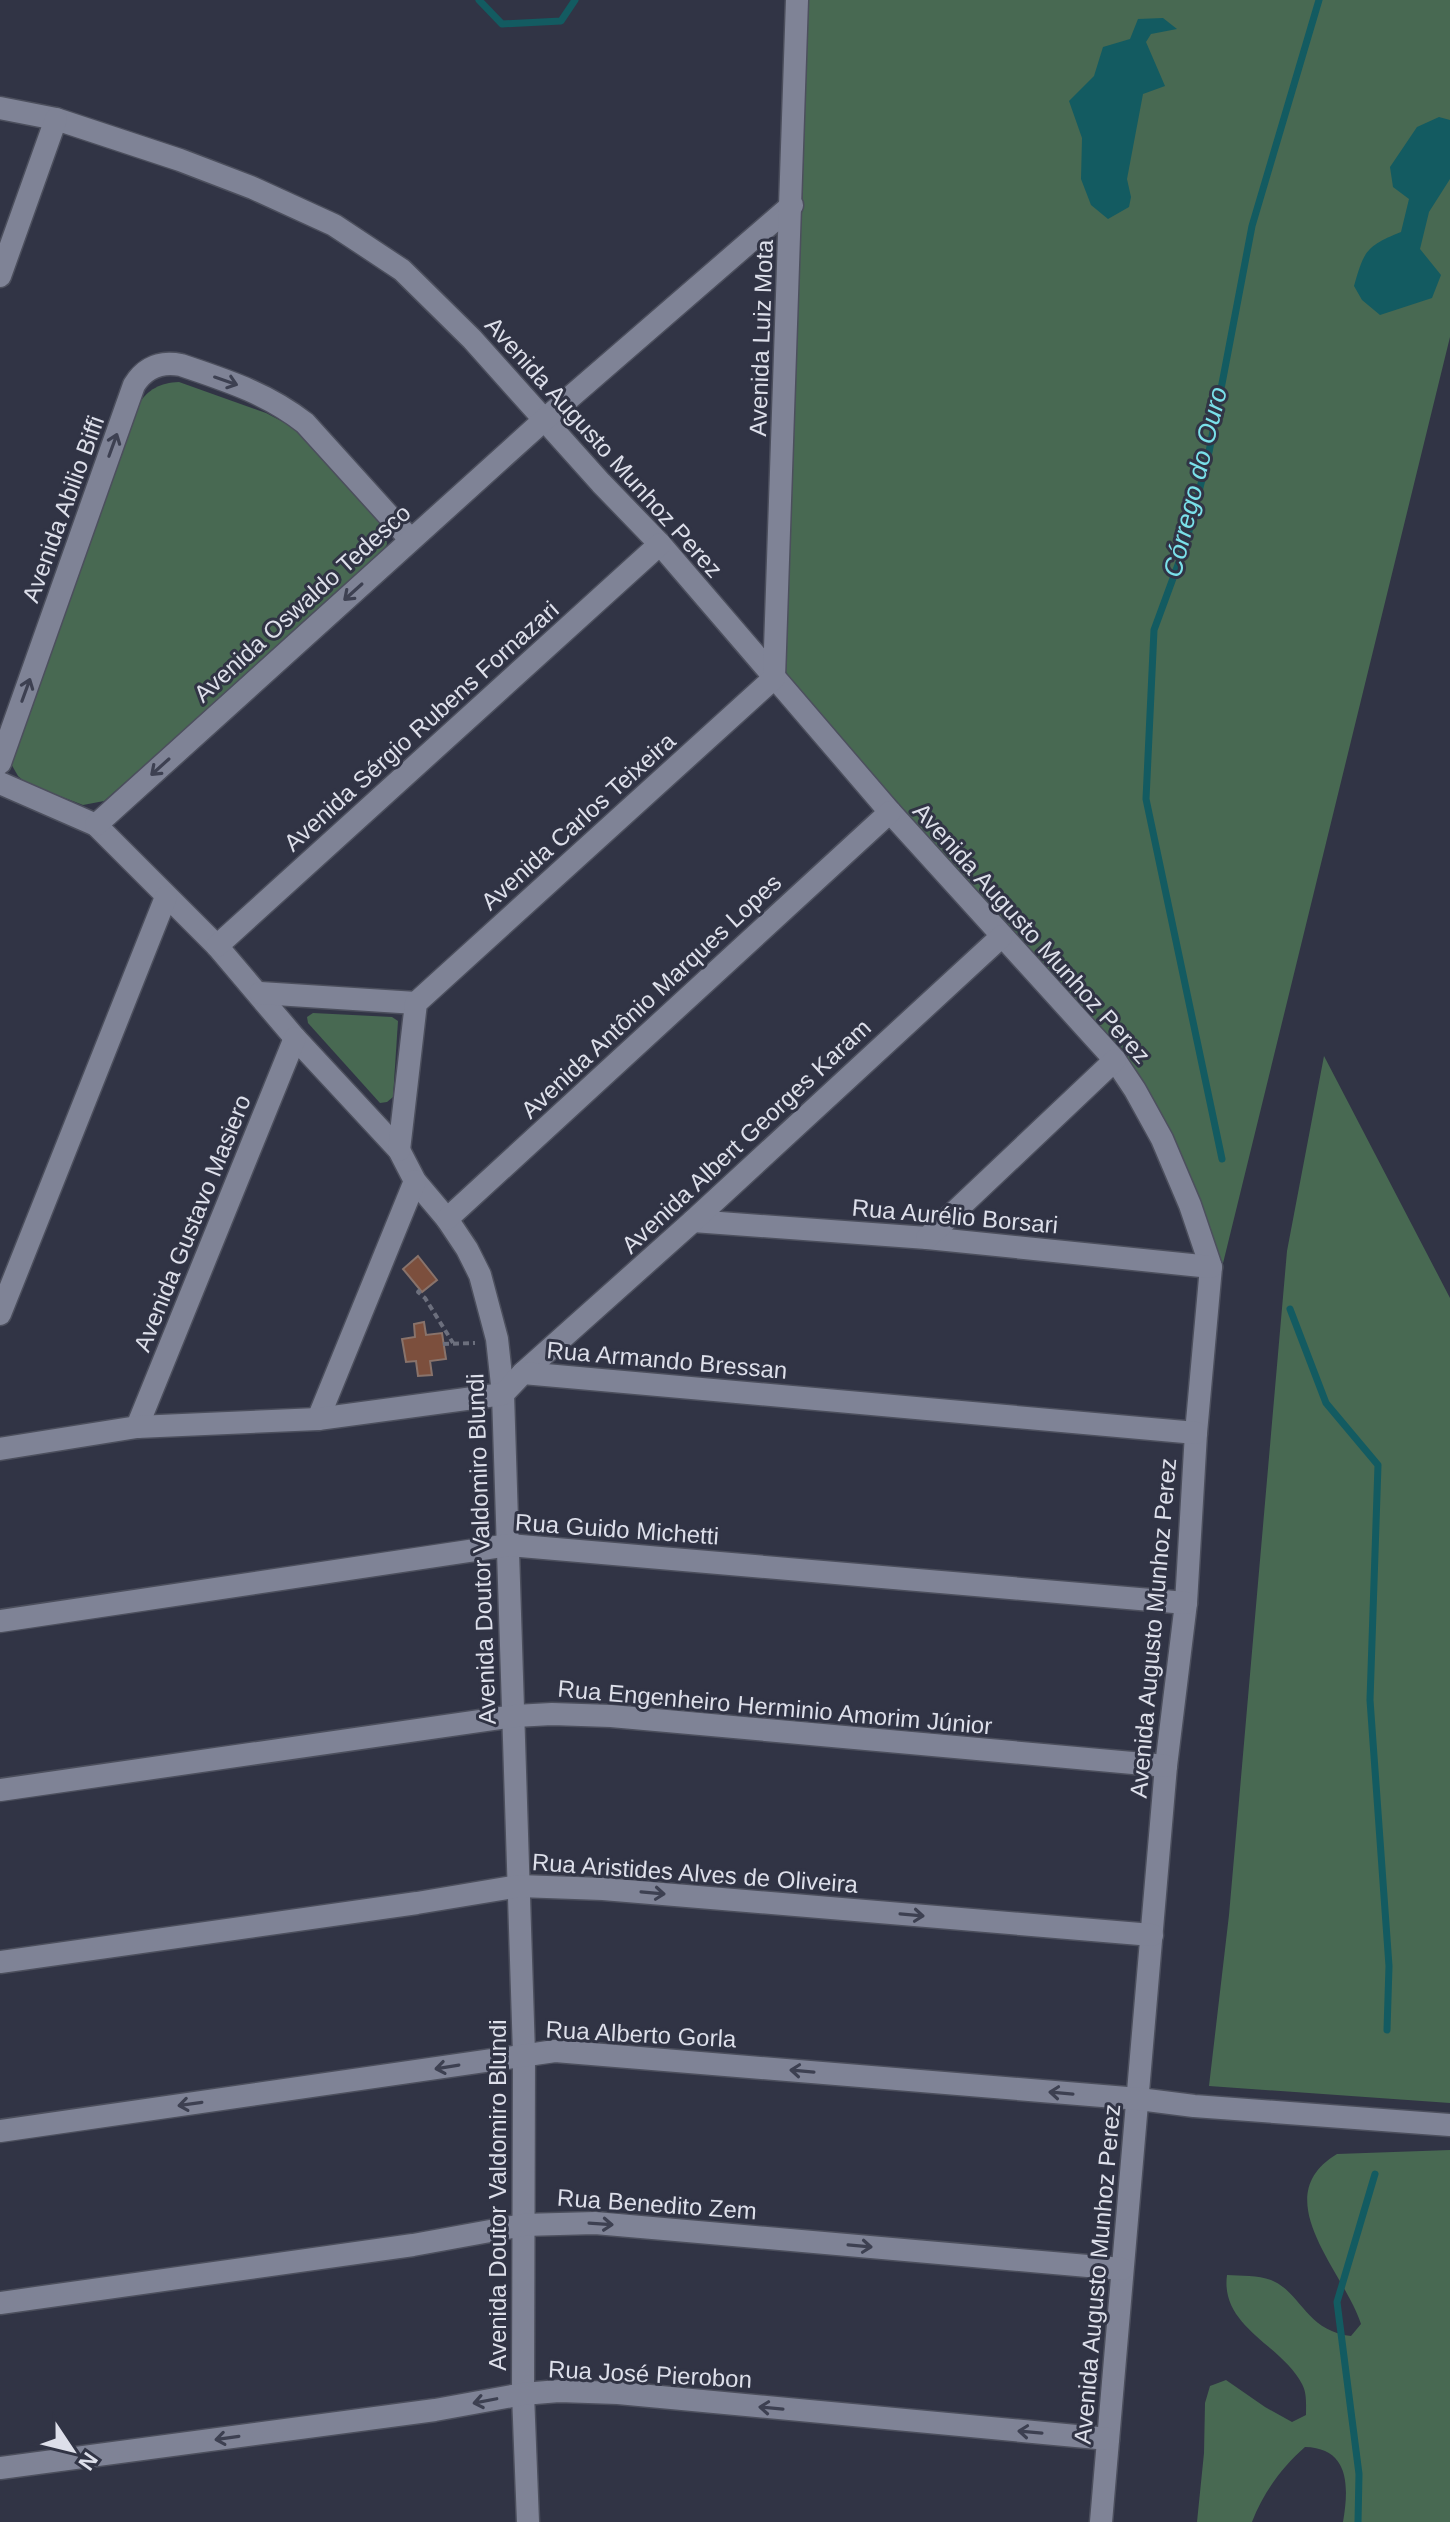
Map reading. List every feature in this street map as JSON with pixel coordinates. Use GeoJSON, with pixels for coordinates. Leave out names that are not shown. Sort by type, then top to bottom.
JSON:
{"type":"FeatureCollection","features":[{"type":"Feature","properties":{"kind":"street","name":"Avenida Luiz Mota"},"geometry":{"type":"LineString","coordinates":[[774,678],[797,0]]}},
{"type":"Feature","properties":{"kind":"street","name":"Avenida Augusto Munhoz Perez"},"geometry":{"type":"LineString","coordinates":[[0,108],[56,119],[180,160],[334,225],[402,270],[472,339],[660,544],[890,812],[1115,1060],[1162,1139],[1190,1205],[1211,1267],[1196,1433],[1186,1603],[1166,1766],[1101,2522]]}},
{"type":"Feature","properties":{"kind":"street"},"geometry":{"type":"LineString","coordinates":[[0,276],[56,119]]}},
{"type":"Feature","properties":{"kind":"street","name":"Avenida Oswaldo Tedesco"},"geometry":{"type":"LineString","coordinates":[[96,825],[410,539],[792,205]]}},
{"type":"Feature","properties":{"kind":"street","name":"Avenida Abilio Biffi"},"geometry":{"type":"LineString","coordinates":[[0,763],[132,390],[141,375],[151,368],[169,363],[181,365],[265,395],[286,408],[305,423],[410,539]]}},
{"type":"Feature","properties":{"kind":"street","name":"Avenida Sérgio Rubens Fornazari"},"geometry":{"type":"LineString","coordinates":[[217,946],[660,544]]}},
{"type":"Feature","properties":{"kind":"street","name":"Avenida Carlos Teixeira"},"geometry":{"type":"LineString","coordinates":[[416,1003],[774,678]]}},
{"type":"Feature","properties":{"kind":"street","name":"Avenida Doutor Valdomiro Blundi"},"geometry":{"type":"LineString","coordinates":[[0,783],[96,825],[217,946],[260,993],[295,1038],[399,1150],[415,1181],[447,1219],[480,1275],[497,1339],[503,1394],[509,1545],[524,2054],[523,2394],[528,2522]]}},
{"type":"Feature","properties":{"kind":"street","name":"Avenida Antônio Marques Lopes"},"geometry":{"type":"LineString","coordinates":[[447,1219],[890,812]]}},
{"type":"Feature","properties":{"kind":"street"},"geometry":{"type":"LineString","coordinates":[[0,1314],[166,897]]}},
{"type":"Feature","properties":{"kind":"street","name":"Avenida Albert Georges Karam"},"geometry":{"type":"LineString","coordinates":[[523,1373],[1002,936]]}},
{"type":"Feature","properties":{"kind":"street"},"geometry":{"type":"LineString","coordinates":[[260,993],[416,1003],[399,1150]]}},
{"type":"Feature","properties":{"kind":"street","name":"Avenida Gustavo Masiero"},"geometry":{"type":"LineString","coordinates":[[137,1427],[295,1038]]}},
{"type":"Feature","properties":{"kind":"street"},"geometry":{"type":"LineString","coordinates":[[927,1238],[1115,1060]]}},
{"type":"Feature","properties":{"kind":"street"},"geometry":{"type":"LineString","coordinates":[[318,1419],[415,1181]]}},
{"type":"Feature","properties":{"kind":"street","name":"Rua Aurélio Borsari"},"geometry":{"type":"LineString","coordinates":[[693,1221],[927,1238],[1211,1267]]}},
{"type":"Feature","properties":{"kind":"street","name":"Rua Armando Bressan"},"geometry":{"type":"LineString","coordinates":[[503,1394],[523,1373],[1196,1433]]}},
{"type":"Feature","properties":{"kind":"street"},"geometry":{"type":"LineString","coordinates":[[0,1449],[137,1427],[318,1419],[503,1394]]}},
{"type":"Feature","properties":{"kind":"street","name":"Rua Guido Michetti"},"geometry":{"type":"LineString","coordinates":[[0,1621],[509,1545],[1186,1603]]}},
{"type":"Feature","properties":{"kind":"street","name":"Rua Engenheiro Herminio Amorim Júnior"},"geometry":{"type":"LineString","coordinates":[[0,1790],[515,1716],[552,1714],[611,1716],[1166,1766]]}},
{"type":"Feature","properties":{"kind":"street","name":"Rua Aristides Alves de Oliveira"},"geometry":{"type":"LineString","coordinates":[[0,1962],[519,1886],[603,1889],[1152,1935]]}},
{"type":"Feature","properties":{"kind":"street","name":"Rua Alberto Gorla"},"geometry":{"type":"LineString","coordinates":[[0,2131],[555,2051],[1450,2125]]}},
{"type":"Feature","properties":{"kind":"street","name":"Rua Benedito Zem"},"geometry":{"type":"LineString","coordinates":[[0,2303],[413,2245],[546,2222],[595,2223],[1122,2269]]}},
{"type":"Feature","properties":{"kind":"street","name":"Rua José Pierobon"},"geometry":{"type":"LineString","coordinates":[[0,2468],[559,2391],[618,2393],[1108,2439]]}},
{"type":"Feature","properties":{"kind":"path"},"geometry":{"type":"LineString","coordinates":[[420,1290],[418,1292],[453,1343],[443,1344]]}},
{"type":"Feature","properties":{"kind":"shaded area"},"geometry":{"type":"Polygon","coordinates":[[[808,0],[1450,0],[1450,337],[1215,1296],[1211,1236],[1125,1051],[1002,932],[777,677],[802,206],[808,0]]]}},
{"type":"Feature","properties":{"kind":"shaded area"},"geometry":{"type":"Polygon","coordinates":[[[1163,18],[1177,29],[1151,34],[1146,42],[1165,86],[1143,94],[1127,179],[1131,197],[1129,207],[1108,219],[1091,205],[1081,179],[1082,138],[1069,101],[1094,76],[1103,47],[1130,39],[1138,19],[1163,18]]]}},
{"type":"Feature","properties":{"kind":"shaded area"},"geometry":{"type":"Polygon","coordinates":[[[1439,117],[1450,120],[1450,179],[1429,212],[1420,249],[1441,275],[1432,298],[1380,315],[1362,300],[1354,286],[1357,274],[1373,246],[1401,232],[1409,199],[1393,187],[1390,167],[1417,127],[1439,117]]]}},
{"type":"Feature","properties":{"kind":"shaded area"},"geometry":{"type":"Polygon","coordinates":[[[179,382],[266,413],[306,438],[385,529],[387,544],[382,554],[104,801],[83,805],[26,783],[10,762],[138,405],[155,388],[179,382]]]}},
{"type":"Feature","properties":{"kind":"shaded area"},"geometry":{"type":"Polygon","coordinates":[[[313,1013],[392,1017],[398,1021],[393,1097],[380,1103],[308,1023],[307,1017],[313,1013]]]}},
{"type":"Feature","properties":{"kind":"shaded area"},"geometry":{"type":"Polygon","coordinates":[[[1324,1056],[1450,1298],[1450,2103],[1209,2086],[1229,1915],[1287,1251],[1324,1056]]]}},
{"type":"Feature","properties":{"kind":"shaded area"},"geometry":{"type":"Polygon","coordinates":[[[1450,2150],[1450,2522],[1343,2522],[1345,2483],[1338,2462],[1320,2449],[1305,2447],[1274,2481],[1252,2522],[1197,2522],[1205,2403],[1210,2386],[1226,2380],[1292,2422],[1306,2415],[1302,2384],[1280,2357],[1242,2322],[1227,2293],[1227,2275],[1271,2280],[1290,2293],[1324,2327],[1351,2336],[1361,2324],[1308,2213],[1308,2191],[1317,2171],[1337,2154],[1450,2150]]]}},
{"type":"Feature","properties":{"kind":"building"},"geometry":{"type":"Polygon","coordinates":[[[418,1256],[437,1280],[422,1292],[403,1269],[418,1256]]]}},
{"type":"Feature","properties":{"kind":"building"},"geometry":{"type":"Polygon","coordinates":[[[424,1322],[426,1335],[442,1333],[446,1359],[430,1361],[432,1375],[418,1376],[416,1361],[406,1362],[402,1339],[415,1337],[414,1324],[424,1322]]]}},
{"type":"Feature","properties":{"kind":"waterway"},"geometry":{"type":"LineString","coordinates":[[479,0],[502,24],[561,21],[575,0]]}},
{"type":"Feature","properties":{"kind":"waterway","name":"Córrego do Ouro"},"geometry":{"type":"LineString","coordinates":[[1222,1159],[1146,799],[1154,630],[1186,543],[1209,452],[1252,226],[1319,0]]}},
{"type":"Feature","properties":{"kind":"waterway"},"geometry":{"type":"LineString","coordinates":[[1290,1309],[1326,1403],[1378,1465],[1370,1700],[1389,1966],[1387,2030]]}},
{"type":"Feature","properties":{"kind":"waterway"},"geometry":{"type":"LineString","coordinates":[[1358,2522],[1359,2474],[1337,2302],[1375,2174]]}}]}
